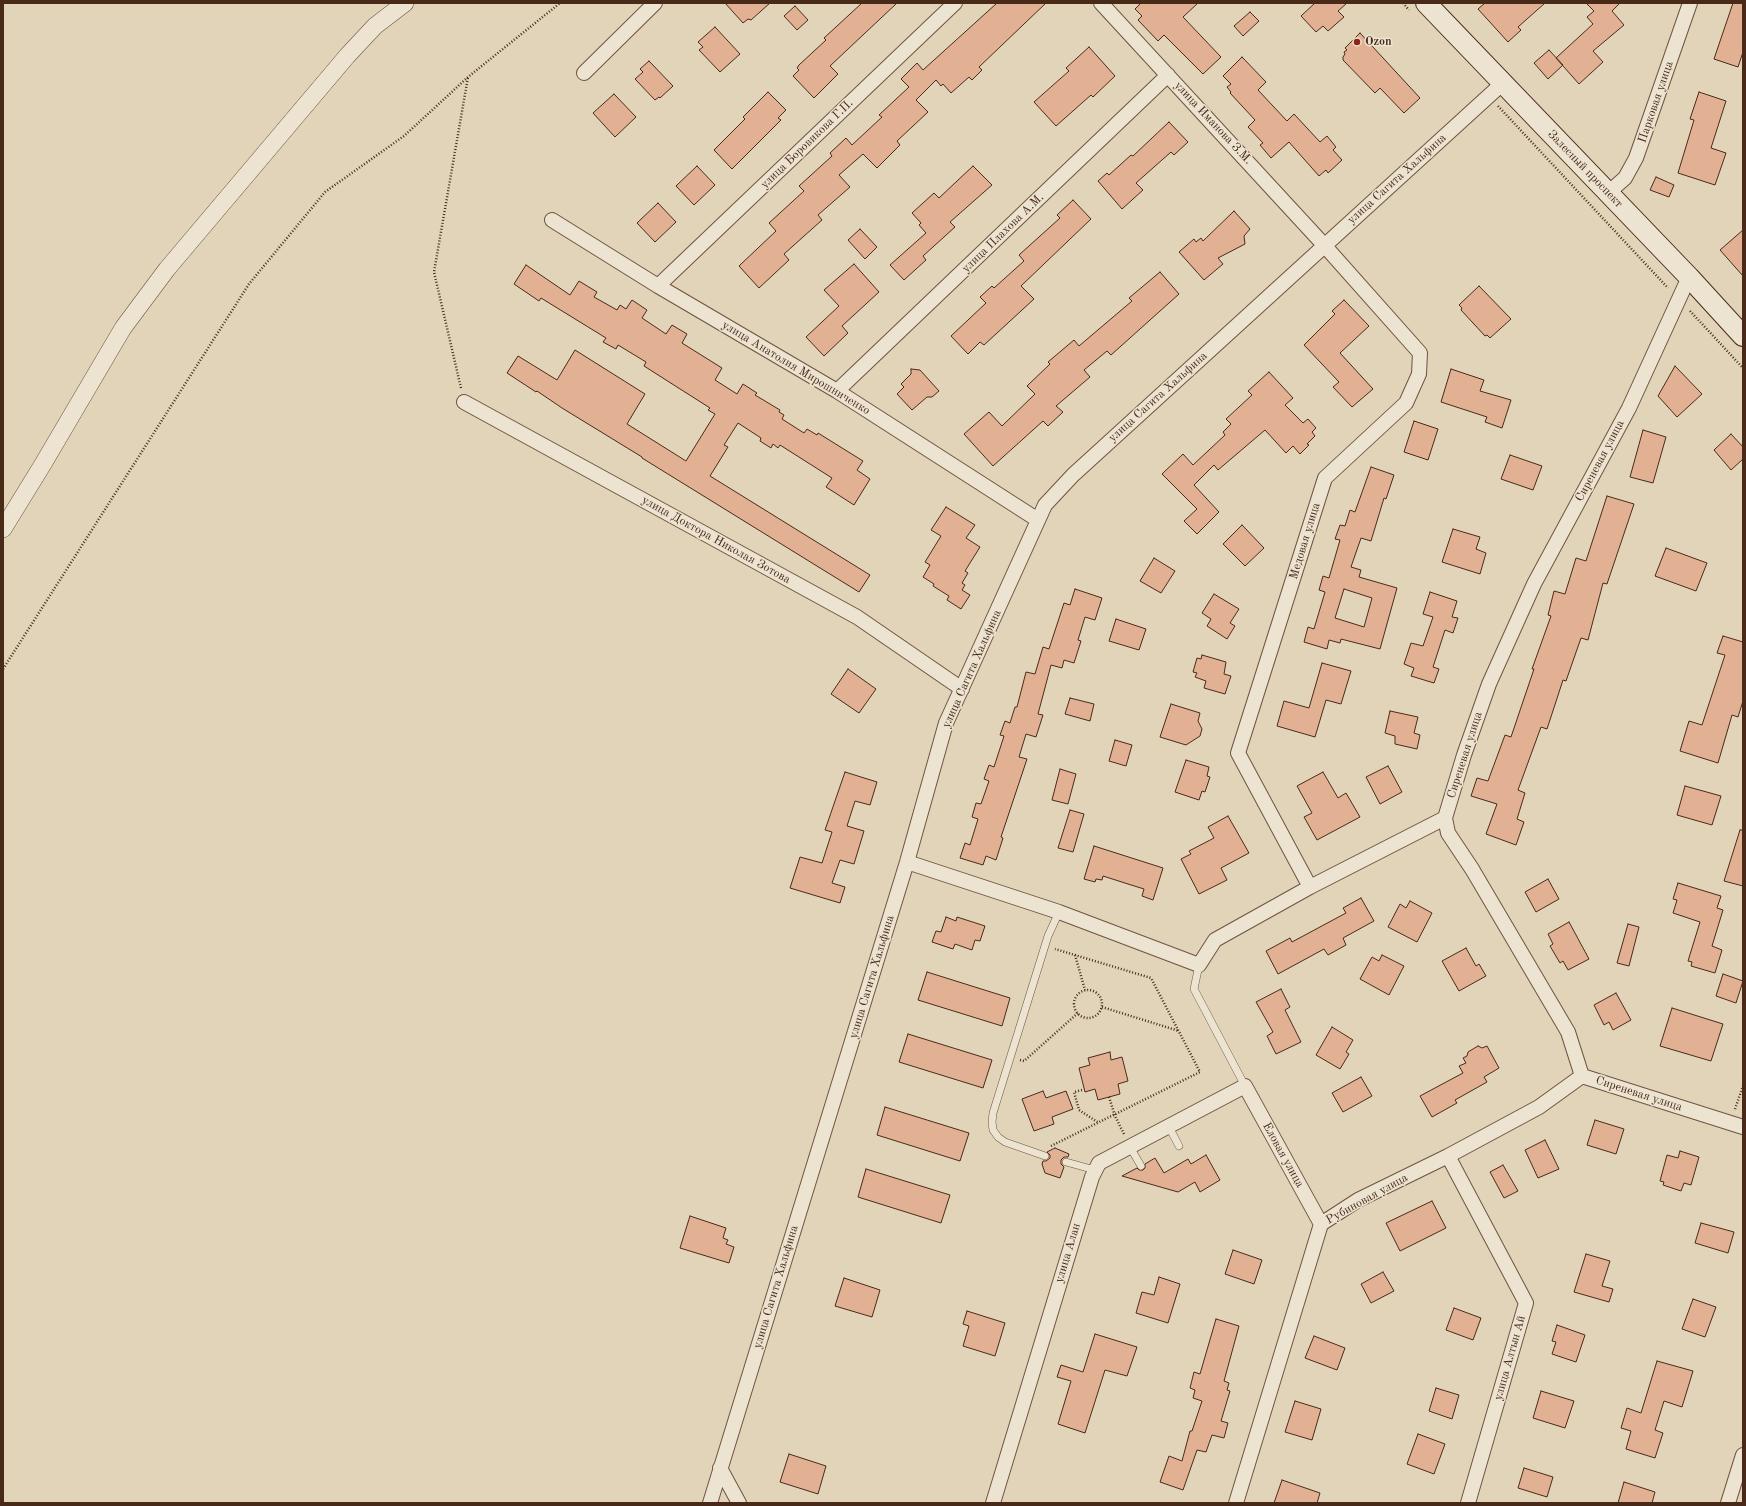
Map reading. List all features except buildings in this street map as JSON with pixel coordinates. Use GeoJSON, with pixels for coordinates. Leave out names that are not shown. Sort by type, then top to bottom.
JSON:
{"type":"FeatureCollection","features":[{"type":"Feature","properties":{"kind":"main road","name":"Залесный проспект"},"geometry":{"type":"LineString","coordinates":[[1420,9],[1496,90],[1608,193],[1689,277],[1743,336]]}},
{"type":"Feature","properties":{"kind":"street"},"geometry":{"type":"LineString","coordinates":[[3,529],[123,328],[167,269],[347,56],[375,26],[405,3]]}},
{"type":"Feature","properties":{"kind":"street"},"geometry":{"type":"LineString","coordinates":[[584,73],[655,3]]}},
{"type":"Feature","properties":{"kind":"street","name":"улица Боровикова Г.П."},"geometry":{"type":"LineString","coordinates":[[658,286],[955,3]]}},
{"type":"Feature","properties":{"kind":"street","name":"улица Иманова З.М."},"geometry":{"type":"LineString","coordinates":[[1101,3],[1324,245]]}},
{"type":"Feature","properties":{"kind":"street","name":"Парковая улица"},"geometry":{"type":"LineString","coordinates":[[1608,193],[1625,178],[1636,158],[1690,3]]}},
{"type":"Feature","properties":{"kind":"street","name":"улица Плахова А.М."},"geometry":{"type":"LineString","coordinates":[[837,392],[1168,74]]}},
{"type":"Feature","properties":{"kind":"street","name":"улица Сагита Хальфина"},"geometry":{"type":"LineString","coordinates":[[710,1503],[907,862],[946,723],[1045,505],[1073,475],[1496,90]]}},
{"type":"Feature","properties":{"kind":"street","name":"улица Анатолия Мирошниченко"},"geometry":{"type":"LineString","coordinates":[[552,220],[658,286],[837,392],[1038,520]]}},
{"type":"Feature","properties":{"kind":"street","name":"Медовая улица"},"geometry":{"type":"LineString","coordinates":[[1310,887],[1238,753],[1325,478],[1406,403],[1419,374],[1420,353],[1324,245]]}},
{"type":"Feature","properties":{"kind":"street","name":"Сиреневая улица"},"geometry":{"type":"LineString","coordinates":[[1689,277],[1629,408],[1534,584],[1490,684],[1464,755],[1445,818],[1448,833],[1472,869],[1568,1032],[1582,1076],[1737,1125]]}},
{"type":"Feature","properties":{"kind":"street","name":"улица Доктора Николая Зотова"},"geometry":{"type":"LineString","coordinates":[[464,402],[857,617],[962,689]]}},
{"type":"Feature","properties":{"kind":"street"},"geometry":{"type":"LineString","coordinates":[[907,862],[1059,912],[1199,965],[1215,940],[1310,887],[1445,818]]}},
{"type":"Feature","properties":{"kind":"street","name":"Рубиновая улица"},"geometry":{"type":"LineString","coordinates":[[1236,1503],[1321,1224],[1358,1200],[1448,1156],[1538,1107],[1582,1076]]}},
{"type":"Feature","properties":{"kind":"street"},"geometry":{"type":"LineString","coordinates":[[1095,1170],[1099,1163],[1245,1086]]}},
{"type":"Feature","properties":{"kind":"street","name":"Еловая улица"},"geometry":{"type":"LineString","coordinates":[[1245,1086],[1321,1224]]}},
{"type":"Feature","properties":{"kind":"street","name":"улица Алтын Ай"},"geometry":{"type":"LineString","coordinates":[[1448,1156],[1526,1303],[1468,1503]]}},
{"type":"Feature","properties":{"kind":"street","name":"улица Алан"},"geometry":{"type":"LineString","coordinates":[[993,1503],[1095,1170]]}},
{"type":"Feature","properties":{"kind":"street"},"geometry":{"type":"LineString","coordinates":[[1728,1503],[1743,1455]]}},
{"type":"Feature","properties":{"kind":"street"},"geometry":{"type":"LineString","coordinates":[[720,1468],[739,1503]]}},
{"type":"Feature","properties":{"kind":"lane"},"geometry":{"type":"LineString","coordinates":[[1045,1156],[1005,1142],[998,1137],[994,1130],[993,1113],[1045,946],[1059,912]]}},
{"type":"Feature","properties":{"kind":"lane"},"geometry":{"type":"LineString","coordinates":[[1199,965],[1194,989],[1245,1086]]}},
{"type":"Feature","properties":{"kind":"lane"},"geometry":{"type":"LineString","coordinates":[[1169,1127],[1179,1146]]}},
{"type":"Feature","properties":{"kind":"lane"},"geometry":{"type":"LineString","coordinates":[[1130,1147],[1141,1166]]}},
{"type":"Feature","properties":{"kind":"lane"},"geometry":{"type":"LineString","coordinates":[[1066,1162],[1095,1170]]}},
{"type":"Feature","properties":{"kind":"path"},"geometry":{"type":"LineString","coordinates":[[3,670],[248,284],[325,192],[404,136],[468,76],[560,3]]}},
{"type":"Feature","properties":{"kind":"path"},"geometry":{"type":"LineString","coordinates":[[1403,3],[1420,9]]}},
{"type":"Feature","properties":{"kind":"path"},"geometry":{"type":"LineString","coordinates":[[464,402],[434,272],[468,76]]}},
{"type":"Feature","properties":{"kind":"path"},"geometry":{"type":"LineString","coordinates":[[1496,90],[1679,299],[1743,368]]}},
{"type":"Feature","properties":{"kind":"path"},"geometry":{"type":"LineString","coordinates":[[1035,1153],[1063,1142],[1200,1072],[1152,978],[1045,946]]}},
{"type":"Feature","properties":{"kind":"path"},"geometry":{"type":"LineString","coordinates":[[1075,955],[1084,990]]}},
{"type":"Feature","properties":{"kind":"path"},"geometry":{"type":"LineString","coordinates":[[1084,990],[1091,990],[1099,994],[1103,1003],[1102,1007],[1093,1018],[1083,1017],[1078,1013],[1074,1006],[1074,1002],[1078,993],[1084,990]]}},
{"type":"Feature","properties":{"kind":"path"},"geometry":{"type":"LineString","coordinates":[[1102,1007],[1179,1031]]}},
{"type":"Feature","properties":{"kind":"path"},"geometry":{"type":"LineString","coordinates":[[1010,1057],[1024,1061],[1078,1013]]}},
{"type":"Feature","properties":{"kind":"path"},"geometry":{"type":"LineString","coordinates":[[1737,1125],[1743,1086]]}},
{"type":"Feature","properties":{"kind":"path"},"geometry":{"type":"LineString","coordinates":[[1082,1090],[1074,1092],[1078,1110],[1100,1123]]}},
{"type":"Feature","properties":{"kind":"path"},"geometry":{"type":"LineString","coordinates":[[1109,1097],[1115,1116],[1130,1147]]}},
{"type":"Feature","properties":{"kind":"place","name":"Ozon"},"geometry":{"type":"Point","coordinates":[1357,42]}}]}
